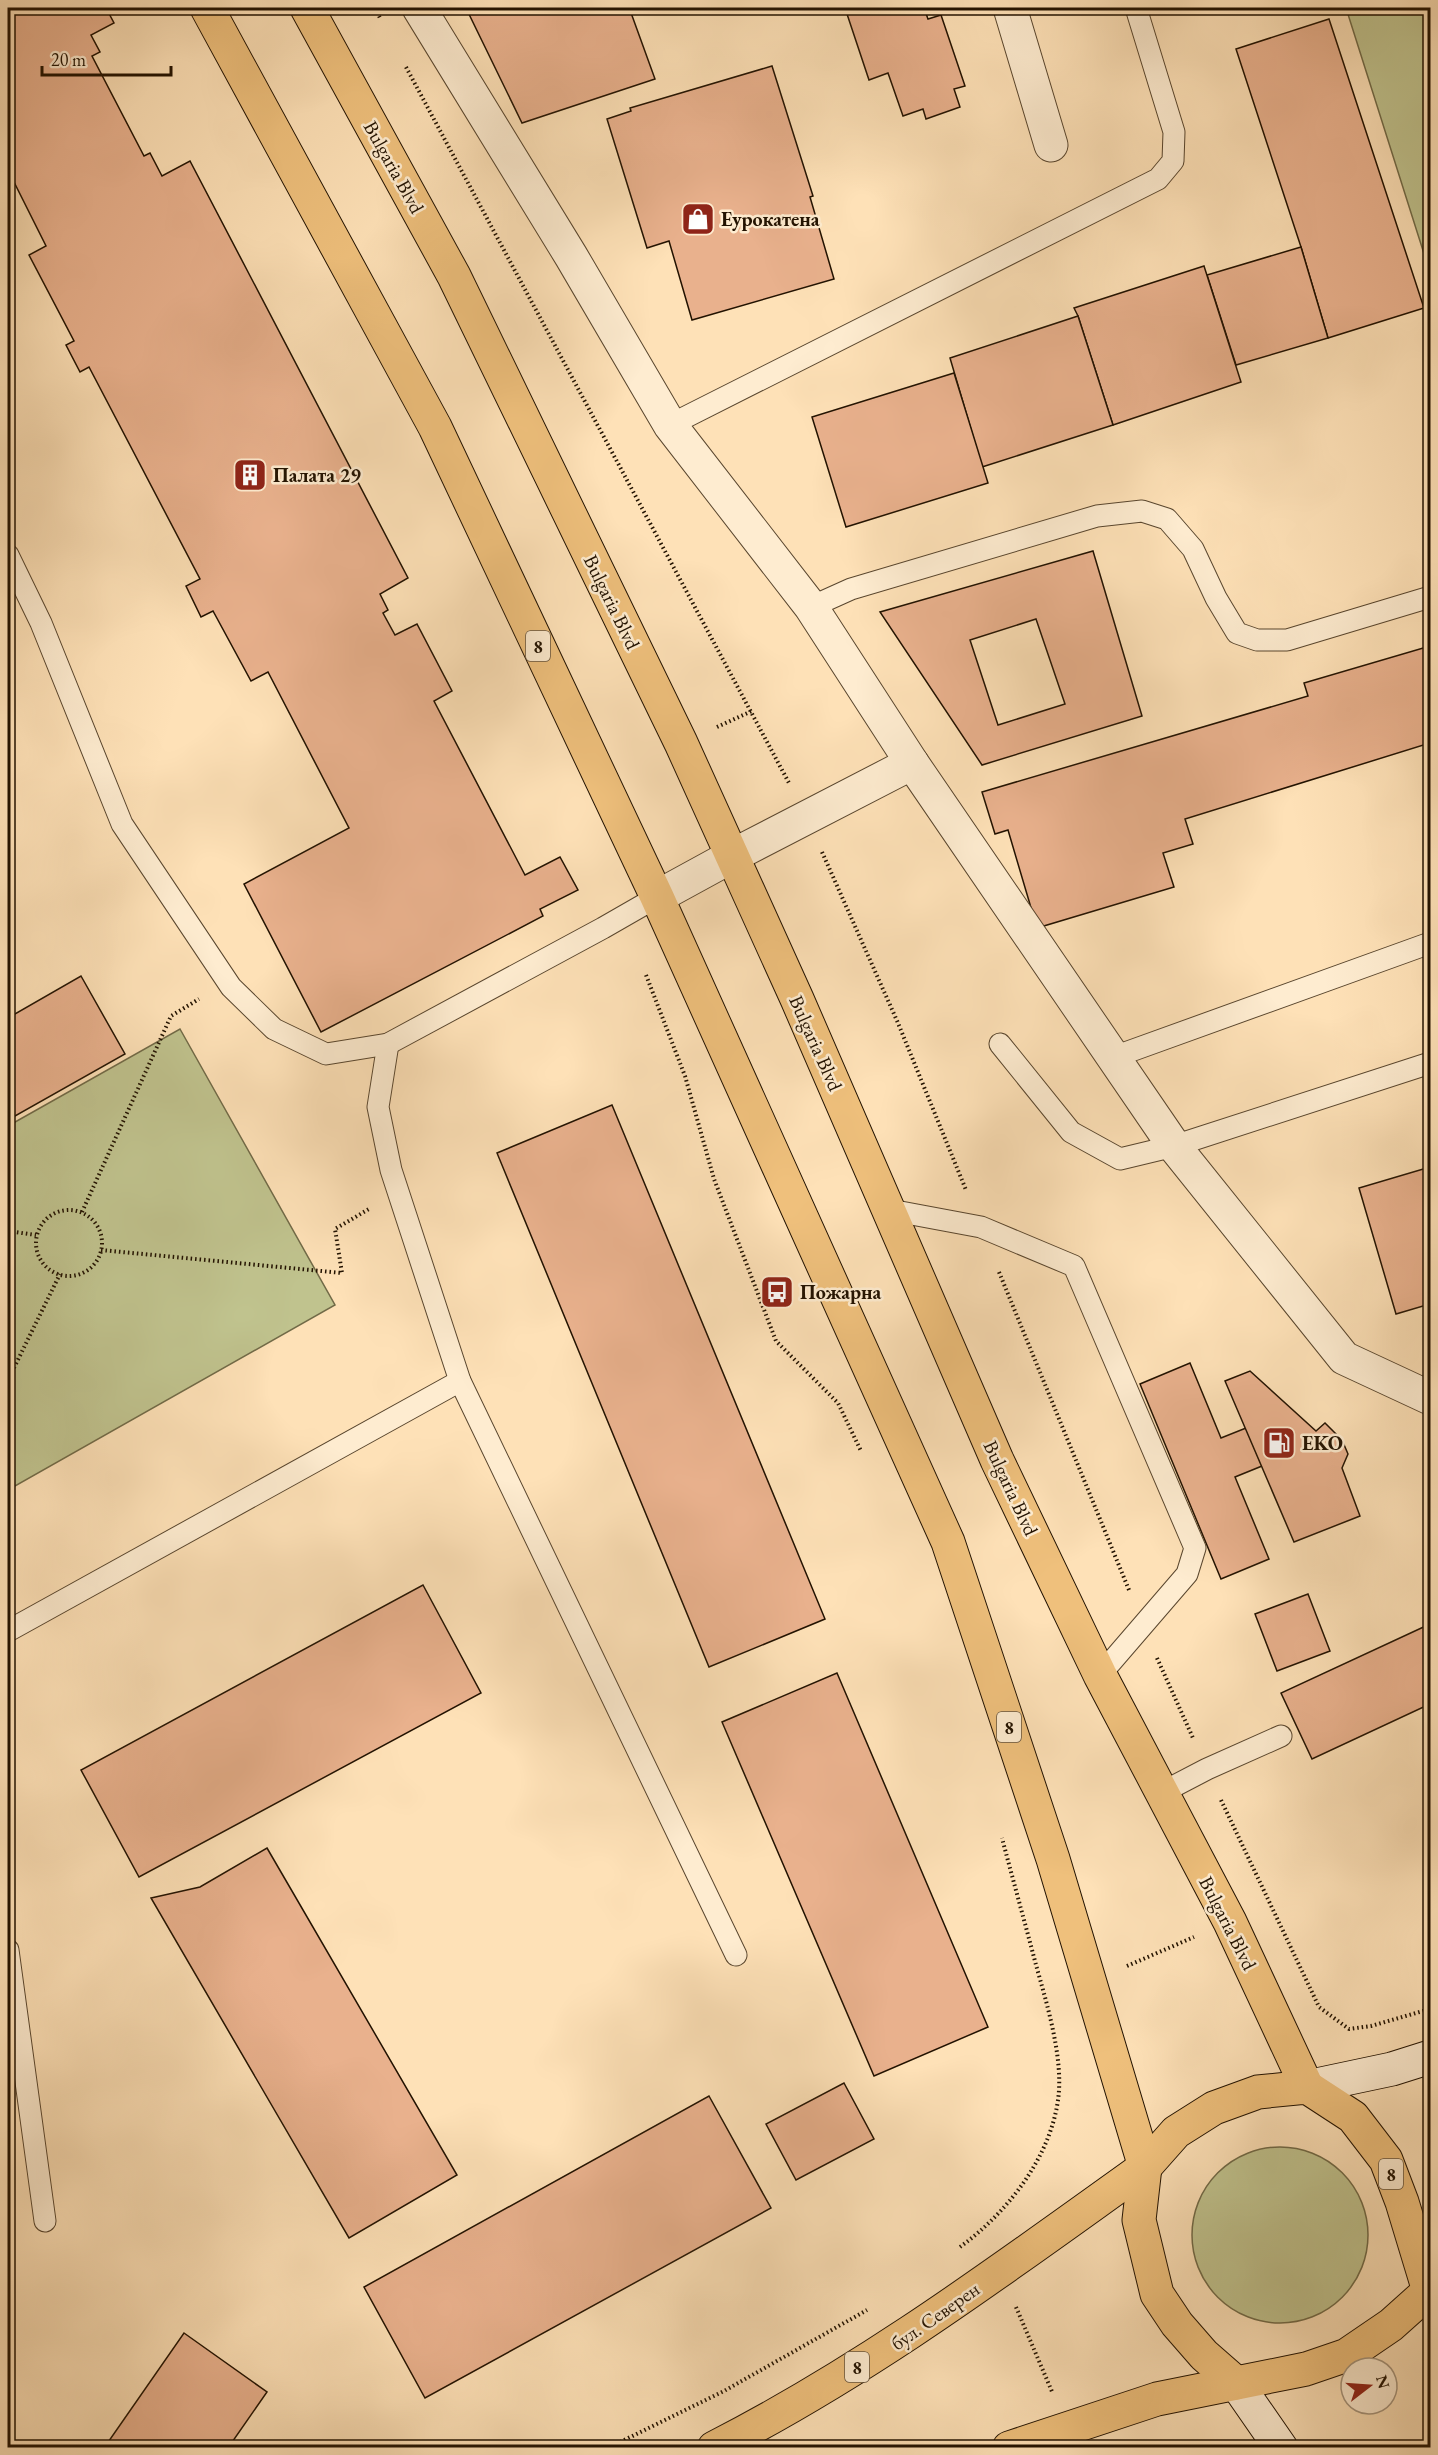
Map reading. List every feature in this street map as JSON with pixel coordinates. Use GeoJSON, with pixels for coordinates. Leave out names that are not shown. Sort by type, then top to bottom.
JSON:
{"type":"FeatureCollection","features":[{"type":"Feature","properties":{"kind":"main road","name":"8"},"geometry":{"type":"LineString","coordinates":[[207,8],[435,427],[657,897],[948,1542],[1053,1859],[1145,2167]]}},
{"type":"Feature","properties":{"kind":"main road","name":"Bulgaria Blvd"},"geometry":{"type":"LineString","coordinates":[[307,8],[454,276],[681,743],[890,1210],[997,1460],[1101,1675],[1230,1922],[1307,2087]]}},
{"type":"Feature","properties":{"kind":"main road","name":"8"},"geometry":{"type":"LineString","coordinates":[[1009,2448],[1157,2399],[1306,2369],[1347,2355],[1430,2293],[1402,2202],[1386,2160],[1353,2117],[1307,2087]]}},
{"type":"Feature","properties":{"kind":"main road","name":"бул. Северен"},"geometry":{"type":"LineString","coordinates":[[714,2448],[780,2414],[887,2349],[1145,2167],[1176,2132],[1214,2108],[1258,2092],[1307,2087]]}},
{"type":"Feature","properties":{"kind":"main road"},"geometry":{"type":"LineString","coordinates":[[1145,2167],[1139,2220],[1156,2294],[1177,2324],[1204,2355],[1236,2383]]}},
{"type":"Feature","properties":{"kind":"street"},"geometry":{"type":"LineString","coordinates":[[419,8],[571,256],[670,425],[811,607],[912,763],[1174,1146],[1344,1358],[1431,1398]]}},
{"type":"Feature","properties":{"kind":"street"},"geometry":{"type":"LineString","coordinates":[[1010,8],[1051,146]]}},
{"type":"Feature","properties":{"kind":"street"},"geometry":{"type":"LineString","coordinates":[[657,897],[912,763]]}},
{"type":"Feature","properties":{"kind":"street"},"geometry":{"type":"LineString","coordinates":[[1307,2087],[1392,2069],[1431,2057]]}},
{"type":"Feature","properties":{"kind":"street"},"geometry":{"type":"LineString","coordinates":[[1236,2383],[1281,2448]]}},
{"type":"Feature","properties":{"kind":"lane"},"geometry":{"type":"LineString","coordinates":[[670,425],[1158,178],[1173,161],[1174,132],[1136,8]]}},
{"type":"Feature","properties":{"kind":"lane"},"geometry":{"type":"LineString","coordinates":[[811,607],[851,589],[1097,516],[1142,511],[1167,519],[1193,549],[1216,598],[1237,633],[1257,640],[1287,640],[1431,597]]}},
{"type":"Feature","properties":{"kind":"lane"},"geometry":{"type":"LineString","coordinates":[[8,555],[41,623],[122,824],[227,981],[274,1029],[326,1054],[388,1044],[657,897]]}},
{"type":"Feature","properties":{"kind":"lane"},"geometry":{"type":"LineString","coordinates":[[1114,1057],[1431,943]]}},
{"type":"Feature","properties":{"kind":"lane"},"geometry":{"type":"LineString","coordinates":[[388,1044],[378,1107],[398,1191],[460,1381],[736,1955]]}},
{"type":"Feature","properties":{"kind":"lane"},"geometry":{"type":"LineString","coordinates":[[1000,1044],[1071,1132],[1120,1159],[1174,1146],[1431,1063]]}},
{"type":"Feature","properties":{"kind":"lane"},"geometry":{"type":"LineString","coordinates":[[890,1210],[981,1227],[1074,1266],[1195,1548],[1187,1574],[1101,1675]]}},
{"type":"Feature","properties":{"kind":"lane"},"geometry":{"type":"LineString","coordinates":[[8,1632],[460,1381]]}},
{"type":"Feature","properties":{"kind":"lane"},"geometry":{"type":"LineString","coordinates":[[1161,1793],[1207,1769],[1281,1736]]}},
{"type":"Feature","properties":{"kind":"lane"},"geometry":{"type":"LineString","coordinates":[[8,1950],[45,2221]]}},
{"type":"Feature","properties":{"kind":"path"},"geometry":{"type":"LineString","coordinates":[[375,8],[386,29]]}},
{"type":"Feature","properties":{"kind":"path"},"geometry":{"type":"LineString","coordinates":[[402,60],[752,711],[806,817],[898,1023],[1143,1624],[1269,1905],[1319,2007],[1349,2029],[1371,2026],[1431,2009]]}},
{"type":"Feature","properties":{"kind":"path"},"geometry":{"type":"LineString","coordinates":[[623,917],[685,1076],[714,1179],[776,1341],[838,1403],[862,1454]]}},
{"type":"Feature","properties":{"kind":"path"},"geometry":{"type":"LineString","coordinates":[[82,1212],[171,1016],[227,981]]}},
{"type":"Feature","properties":{"kind":"path"},"geometry":{"type":"LineString","coordinates":[[101,1250],[342,1273],[335,1229],[398,1191]]}},
{"type":"Feature","properties":{"kind":"path"},"geometry":{"type":"LineString","coordinates":[[59,1211],[82,1212],[98,1227],[102,1239],[101,1250],[89,1269],[69,1276],[60,1274],[44,1264],[38,1256],[36,1235],[49,1216],[59,1211]]}},
{"type":"Feature","properties":{"kind":"path"},"geometry":{"type":"LineString","coordinates":[[8,1231],[36,1235]]}},
{"type":"Feature","properties":{"kind":"path"},"geometry":{"type":"LineString","coordinates":[[8,1380],[60,1274]]}},
{"type":"Feature","properties":{"kind":"path"},"geometry":{"type":"LineString","coordinates":[[958,2248],[1004,2207],[1046,2146],[1059,2098],[1057,2054],[1046,2002],[1000,1833]]}},
{"type":"Feature","properties":{"kind":"path"},"geometry":{"type":"LineString","coordinates":[[1118,1970],[1190,1939]]}},
{"type":"Feature","properties":{"kind":"path"},"geometry":{"type":"LineString","coordinates":[[1016,2305],[1056,2399]]}},
{"type":"Feature","properties":{"kind":"path"},"geometry":{"type":"LineString","coordinates":[[608,2448],[724,2391],[870,2309]]}},
{"type":"Feature","properties":{"kind":"green space"},"geometry":{"type":"Polygon","coordinates":[[[1346,8],[1430,8],[1430,259],[1426,260],[1346,8]]]}},
{"type":"Feature","properties":{"kind":"green space"},"geometry":{"type":"Polygon","coordinates":[[[180,1029],[335,1305],[8,1490],[8,1126],[180,1029]]]}},
{"type":"Feature","properties":{"kind":"green space"},"geometry":{"type":"Polygon","coordinates":[[[1280,2147],[1314,2154],[1329,2162],[1342,2173],[1353,2186],[1361,2201],[1368,2235],[1361,2269],[1353,2284],[1342,2297],[1329,2308],[1314,2316],[1280,2323],[1246,2316],[1231,2308],[1218,2297],[1207,2284],[1199,2269],[1192,2235],[1199,2201],[1207,2186],[1218,2173],[1231,2162],[1246,2154],[1280,2147]]]}},
{"type":"Feature","properties":{"kind":"building","name":"Палата 29"},"geometry":{"type":"Polygon","coordinates":[[[8,8],[106,8],[114,23],[91,35],[100,52],[92,56],[144,156],[150,153],[162,176],[190,161],[408,578],[380,594],[388,610],[383,613],[395,635],[417,624],[452,691],[434,701],[525,875],[560,857],[578,890],[540,909],[543,916],[321,1032],[244,884],[349,828],[268,672],[251,681],[213,611],[201,617],[186,586],[200,579],[89,367],[80,372],[66,345],[74,341],[29,255],[46,246],[8,170],[8,8]]]}},
{"type":"Feature","properties":{"kind":"building"},"geometry":{"type":"Polygon","coordinates":[[[466,8],[640,8],[630,10],[655,79],[522,123],[466,8]]]}},
{"type":"Feature","properties":{"kind":"building"},"geometry":{"type":"Polygon","coordinates":[[[845,8],[924,8],[928,19],[941,15],[965,86],[954,89],[960,107],[926,119],[923,109],[903,116],[888,73],[869,80],[845,8]]]}},
{"type":"Feature","properties":{"kind":"building"},"geometry":{"type":"Polygon","coordinates":[[[1329,19],[1424,308],[1328,338],[1301,247],[1236,49],[1329,19]]]}},
{"type":"Feature","properties":{"kind":"building"},"geometry":{"type":"Polygon","coordinates":[[[772,66],[813,196],[810,197],[834,279],[692,320],[669,241],[647,248],[607,119],[631,111],[630,108],[772,66]]]}},
{"type":"Feature","properties":{"kind":"building"},"geometry":{"type":"Polygon","coordinates":[[[1301,247],[1328,338],[1236,365],[1207,275],[1301,247]]]}},
{"type":"Feature","properties":{"kind":"building"},"geometry":{"type":"Polygon","coordinates":[[[1204,266],[1241,382],[1113,425],[1074,308],[1204,266]]]}},
{"type":"Feature","properties":{"kind":"building"},"geometry":{"type":"Polygon","coordinates":[[[1078,316],[1113,425],[982,467],[950,358],[1078,316]]]}},
{"type":"Feature","properties":{"kind":"building"},"geometry":{"type":"Polygon","coordinates":[[[954,373],[988,483],[846,527],[812,417],[954,373]]]}},
{"type":"Feature","properties":{"kind":"building"},"geometry":{"type":"Polygon","coordinates":[[[1093,551],[1142,716],[982,765],[880,612],[1093,551]],[[1036,619],[970,640],[998,725],[1065,704],[1036,619]]]}},
{"type":"Feature","properties":{"kind":"building"},"geometry":{"type":"Polygon","coordinates":[[[1430,646],[1430,743],[1185,819],[1193,844],[1163,853],[1174,887],[1037,928],[1008,830],[995,834],[982,792],[1308,696],[1304,683],[1430,646]]]}},
{"type":"Feature","properties":{"kind":"building"},"geometry":{"type":"Polygon","coordinates":[[[81,976],[125,1054],[8,1120],[8,1018],[81,976]]]}},
{"type":"Feature","properties":{"kind":"building"},"geometry":{"type":"Polygon","coordinates":[[[612,1105],[825,1619],[709,1667],[497,1153],[612,1105]]]}},
{"type":"Feature","properties":{"kind":"building"},"geometry":{"type":"Polygon","coordinates":[[[1430,1167],[1430,1304],[1396,1314],[1359,1188],[1430,1167]]]}},
{"type":"Feature","properties":{"kind":"building"},"geometry":{"type":"Polygon","coordinates":[[[1190,1363],[1221,1438],[1246,1428],[1262,1466],[1235,1477],[1269,1559],[1221,1579],[1140,1384],[1190,1363]]]}},
{"type":"Feature","properties":{"kind":"building"},"geometry":{"type":"Polygon","coordinates":[[[1250,1371],[1316,1431],[1325,1423],[1342,1440],[1348,1454],[1342,1468],[1360,1516],[1294,1542],[1225,1381],[1250,1371]]]}},
{"type":"Feature","properties":{"kind":"building"},"geometry":{"type":"Polygon","coordinates":[[[423,1585],[481,1693],[139,1877],[81,1770],[423,1585]]]}},
{"type":"Feature","properties":{"kind":"building"},"geometry":{"type":"Polygon","coordinates":[[[1308,1594],[1330,1651],[1277,1671],[1255,1614],[1308,1594]]]}},
{"type":"Feature","properties":{"kind":"building"},"geometry":{"type":"Polygon","coordinates":[[[1430,1624],[1430,1704],[1312,1759],[1281,1693],[1430,1624]]]}},
{"type":"Feature","properties":{"kind":"building"},"geometry":{"type":"Polygon","coordinates":[[[837,1673],[988,2027],[874,2076],[722,1722],[837,1673]]]}},
{"type":"Feature","properties":{"kind":"building"},"geometry":{"type":"Polygon","coordinates":[[[267,1848],[457,2175],[349,2238],[151,1898],[200,1887],[267,1848]]]}},
{"type":"Feature","properties":{"kind":"building"},"geometry":{"type":"Polygon","coordinates":[[[844,2083],[874,2139],[796,2180],[766,2124],[844,2083]]]}},
{"type":"Feature","properties":{"kind":"building"},"geometry":{"type":"Polygon","coordinates":[[[709,2096],[771,2208],[425,2398],[364,2287],[709,2096]]]}},
{"type":"Feature","properties":{"kind":"building"},"geometry":{"type":"Polygon","coordinates":[[[184,2333],[267,2392],[228,2448],[104,2448],[184,2333]]]}},
{"type":"Feature","properties":{"kind":"place","name":"Еурокатена"},"geometry":{"type":"Point","coordinates":[698,219]}},
{"type":"Feature","properties":{"kind":"place","name":"Палата 29"},"geometry":{"type":"Point","coordinates":[250,475]}},
{"type":"Feature","properties":{"kind":"place","name":"Пожарна"},"geometry":{"type":"Point","coordinates":[777,1292]}},
{"type":"Feature","properties":{"kind":"place","name":"EKO"},"geometry":{"type":"Point","coordinates":[1279,1443]}}]}
